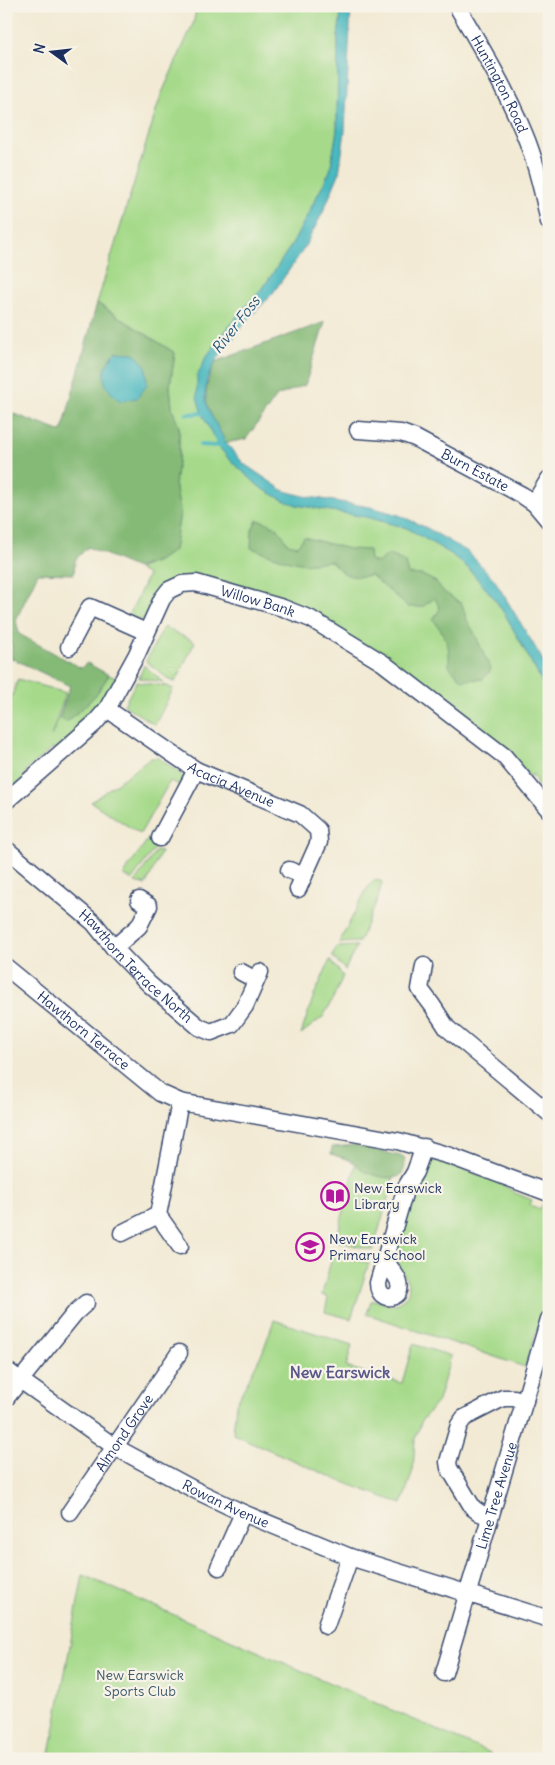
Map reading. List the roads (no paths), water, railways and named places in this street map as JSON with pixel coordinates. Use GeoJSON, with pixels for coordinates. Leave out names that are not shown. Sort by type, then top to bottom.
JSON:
{"type":"FeatureCollection","features":[{"type":"Feature","properties":{"kind":"street","name":"Huntington Road"},"geometry":{"type":"LineString","coordinates":[[457,6],[492,67],[524,132],[534,157],[549,222]]}},
{"type":"Feature","properties":{"kind":"street","name":"Burn Estate"},"geometry":{"type":"LineString","coordinates":[[358,430],[401,433],[415,438],[534,503],[549,521]]}},
{"type":"Feature","properties":{"kind":"street"},"geometry":{"type":"LineString","coordinates":[[534,503],[549,479]]}},
{"type":"Feature","properties":{"kind":"street","name":"Willow Bank"},"geometry":{"type":"LineString","coordinates":[[6,801],[94,724],[107,709],[137,654],[162,600],[169,590],[182,584],[196,583],[212,586],[283,608],[311,620],[383,663],[504,756],[549,810]]}},
{"type":"Feature","properties":{"kind":"street"},"geometry":{"type":"LineString","coordinates":[[69,647],[90,608],[146,632]]}},
{"type":"Feature","properties":{"kind":"street","name":"Acacia Avenue"},"geometry":{"type":"LineString","coordinates":[[107,709],[196,770],[300,814],[318,830],[319,842],[297,878]]}},
{"type":"Feature","properties":{"kind":"street"},"geometry":{"type":"LineString","coordinates":[[160,838],[196,770]]}},
{"type":"Feature","properties":{"kind":"street","name":"Hawthorn Terrace North"},"geometry":{"type":"LineString","coordinates":[[6,849],[94,923],[114,948],[149,984],[199,1027],[211,1032],[232,1024],[244,1006],[258,976],[241,972]]}},
{"type":"Feature","properties":{"kind":"street"},"geometry":{"type":"LineString","coordinates":[[114,948],[139,926],[149,906],[140,900]]}},
{"type":"Feature","properties":{"kind":"street"},"geometry":{"type":"LineString","coordinates":[[424,966],[420,989],[447,1028],[549,1113]]}},
{"type":"Feature","properties":{"kind":"street","name":"Hawthorn Terrace"},"geometry":{"type":"LineString","coordinates":[[7,969],[160,1093],[180,1102],[424,1147],[549,1193]]}},
{"type":"Feature","properties":{"kind":"street"},"geometry":{"type":"LineString","coordinates":[[180,1102],[158,1215],[180,1246]]}},
{"type":"Feature","properties":{"kind":"street"},"geometry":{"type":"LineString","coordinates":[[386,1260],[406,1187],[415,1172],[424,1147]]}},
{"type":"Feature","properties":{"kind":"street"},"geometry":{"type":"LineString","coordinates":[[122,1233],[158,1215]]}},
{"type":"Feature","properties":{"kind":"street"},"geometry":{"type":"LineString","coordinates":[[6,1398],[86,1303]]}},
{"type":"Feature","properties":{"kind":"street","name":"Lime Tree Avenue"},"geometry":{"type":"LineString","coordinates":[[443,1672],[549,1319]]}},
{"type":"Feature","properties":{"kind":"street","name":"Almond Grove"},"geometry":{"type":"LineString","coordinates":[[70,1512],[179,1353]]}},
{"type":"Feature","properties":{"kind":"street","name":"Rowan Avenue"},"geometry":{"type":"LineString","coordinates":[[6,1370],[115,1447],[195,1490],[244,1513],[350,1556],[549,1619]]}},
{"type":"Feature","properties":{"kind":"street"},"geometry":{"type":"LineString","coordinates":[[490,1517],[473,1508],[449,1468],[448,1462],[459,1426],[464,1418],[503,1398],[525,1401]]}},
{"type":"Feature","properties":{"kind":"street"},"geometry":{"type":"LineString","coordinates":[[219,1567],[244,1513]]}},
{"type":"Feature","properties":{"kind":"street"},"geometry":{"type":"LineString","coordinates":[[326,1626],[350,1556]]}},
{"type":"Feature","properties":{"kind":"water","name":"River Foss"},"geometry":{"type":"Polygon","coordinates":[[[342,6],[351,6],[345,131],[339,174],[323,212],[303,250],[273,293],[244,324],[215,362],[207,379],[205,397],[209,411],[226,443],[244,464],[284,491],[370,507],[399,515],[427,528],[468,552],[494,579],[541,657],[549,674],[549,698],[506,616],[494,598],[468,568],[451,554],[407,528],[366,517],[297,505],[285,501],[261,488],[230,460],[218,446],[202,414],[197,397],[197,377],[206,357],[235,319],[265,285],[293,243],[330,171],[337,130],[338,37],[342,6]]]}},
{"type":"Feature","properties":{"kind":"water"},"geometry":{"type":"Polygon","coordinates":[[[116,352],[134,353],[146,366],[147,385],[137,398],[120,401],[113,395],[105,383],[104,378],[107,365],[116,352]]]}},
{"type":"Feature","properties":{"kind":"waterway"},"geometry":{"type":"LineString","coordinates":[[187,414],[207,413]]}},
{"type":"Feature","properties":{"kind":"waterway"},"geometry":{"type":"LineString","coordinates":[[200,445],[222,445]]}},
{"type":"Feature","properties":{"kind":"place","name":"New Earswick Library"},"geometry":{"type":"Point","coordinates":[335,1196]}},
{"type":"Feature","properties":{"kind":"place","name":"New Earswick Primary School"},"geometry":{"type":"Point","coordinates":[310,1247]}},
{"type":"Feature","properties":{"kind":"district","name":"New Earswick"},"geometry":{"type":"Point","coordinates":[340,1372]}},
{"type":"Feature","properties":{"kind":"park label","name":"New Earswick Sports Club"},"geometry":{"type":"Point","coordinates":[140,1684]}}]}
